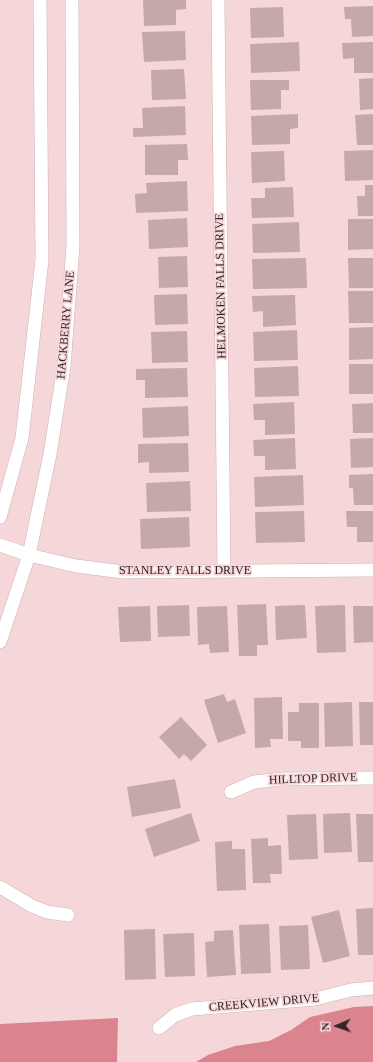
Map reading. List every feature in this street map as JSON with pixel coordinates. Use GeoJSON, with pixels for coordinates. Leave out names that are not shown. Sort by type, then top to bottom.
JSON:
{"type":"FeatureCollection","features":[{"type":"Feature","properties":{"kind":"street"},"geometry":{"type":"LineString","coordinates":[[0,517],[22,438],[42,260],[40,0]]}},
{"type":"Feature","properties":{"kind":"street","name":"HACKBERRY LANE"},"geometry":{"type":"LineString","coordinates":[[0,642],[29,555],[50,454],[64,366],[73,246],[72,0]]}},
{"type":"Feature","properties":{"kind":"street","name":"HELMOKEN FALLS DRIVE"},"geometry":{"type":"LineString","coordinates":[[218,0],[224,571]]}},
{"type":"Feature","properties":{"kind":"street","name":"STANLEY FALLS DRIVE"},"geometry":{"type":"LineString","coordinates":[[0,545],[29,555],[76,566],[123,572],[373,570]]}},
{"type":"Feature","properties":{"kind":"street","name":"HILLTOP DRIVE"},"geometry":{"type":"LineString","coordinates":[[232,792],[254,782],[282,779],[373,778]]}},
{"type":"Feature","properties":{"kind":"street"},"geometry":{"type":"LineString","coordinates":[[0,887],[32,906],[48,912],[68,915]]}},
{"type":"Feature","properties":{"kind":"street","name":"CREEKVIEW DRIVE"},"geometry":{"type":"LineString","coordinates":[[159,1028],[174,1015],[192,1009],[315,999],[351,990],[373,988]]}},
{"type":"Feature","properties":{"kind":"shaded area"},"geometry":{"type":"Polygon","coordinates":[[[373,1006],[373,1062],[196,1062],[208,1055],[235,1046],[269,1041],[291,1030],[310,1017],[354,1007],[373,1006]]]}},
{"type":"Feature","properties":{"kind":"shaded area"},"geometry":{"type":"Polygon","coordinates":[[[118,1018],[117,1062],[0,1062],[0,1024],[118,1018]]]}},
{"type":"Feature","properties":{"kind":"building"},"geometry":{"type":"Polygon","coordinates":[[[143,0],[186,0],[186,9],[176,10],[176,25],[144,26],[143,0]]]}},
{"type":"Feature","properties":{"kind":"building"},"geometry":{"type":"Polygon","coordinates":[[[373,6],[373,36],[352,37],[351,19],[345,19],[344,7],[373,6]]]}},
{"type":"Feature","properties":{"kind":"building"},"geometry":{"type":"Polygon","coordinates":[[[283,7],[284,37],[251,38],[250,8],[283,7]]]}},
{"type":"Feature","properties":{"kind":"building"},"geometry":{"type":"Polygon","coordinates":[[[185,31],[186,60],[144,62],[142,32],[185,31]]]}},
{"type":"Feature","properties":{"kind":"building"},"geometry":{"type":"Polygon","coordinates":[[[299,42],[300,71],[251,73],[250,44],[299,42]]]}},
{"type":"Feature","properties":{"kind":"building"},"geometry":{"type":"Polygon","coordinates":[[[373,42],[373,73],[354,73],[354,58],[343,59],[342,43],[373,42]]]}},
{"type":"Feature","properties":{"kind":"building"},"geometry":{"type":"Polygon","coordinates":[[[184,69],[186,99],[152,100],[151,70],[184,69]]]}},
{"type":"Feature","properties":{"kind":"building"},"geometry":{"type":"Polygon","coordinates":[[[373,78],[373,109],[360,110],[359,79],[373,78]]]}},
{"type":"Feature","properties":{"kind":"building"},"geometry":{"type":"Polygon","coordinates":[[[250,80],[289,80],[289,90],[281,90],[281,109],[251,110],[250,80]]]}},
{"type":"Feature","properties":{"kind":"building"},"geometry":{"type":"Polygon","coordinates":[[[185,106],[186,135],[133,137],[133,128],[143,128],[142,108],[185,106]]]}},
{"type":"Feature","properties":{"kind":"building"},"geometry":{"type":"Polygon","coordinates":[[[298,114],[298,128],[290,129],[290,144],[252,145],[251,116],[298,114]]]}},
{"type":"Feature","properties":{"kind":"building"},"geometry":{"type":"Polygon","coordinates":[[[373,114],[373,145],[357,145],[355,115],[373,114]]]}},
{"type":"Feature","properties":{"kind":"building"},"geometry":{"type":"Polygon","coordinates":[[[187,144],[188,160],[178,160],[178,175],[145,175],[145,145],[187,144]]]}},
{"type":"Feature","properties":{"kind":"building"},"geometry":{"type":"Polygon","coordinates":[[[373,150],[373,180],[345,181],[344,151],[373,150]]]}},
{"type":"Feature","properties":{"kind":"building"},"geometry":{"type":"Polygon","coordinates":[[[284,151],[285,181],[252,183],[251,152],[284,151]]]}},
{"type":"Feature","properties":{"kind":"building"},"geometry":{"type":"Polygon","coordinates":[[[187,181],[188,211],[136,213],[135,194],[147,193],[146,183],[187,181]]]}},
{"type":"Feature","properties":{"kind":"building"},"geometry":{"type":"Polygon","coordinates":[[[365,185],[373,185],[373,216],[358,216],[357,196],[365,196],[365,185]]]}},
{"type":"Feature","properties":{"kind":"building"},"geometry":{"type":"Polygon","coordinates":[[[293,187],[294,217],[252,218],[251,198],[265,198],[265,188],[293,187]]]}},
{"type":"Feature","properties":{"kind":"building"},"geometry":{"type":"Polygon","coordinates":[[[187,218],[188,247],[149,249],[148,220],[187,218]]]}},
{"type":"Feature","properties":{"kind":"building"},"geometry":{"type":"Polygon","coordinates":[[[348,219],[373,219],[373,249],[348,250],[348,219]]]}},
{"type":"Feature","properties":{"kind":"building"},"geometry":{"type":"Polygon","coordinates":[[[299,222],[300,252],[253,253],[252,224],[299,222]]]}},
{"type":"Feature","properties":{"kind":"building"},"geometry":{"type":"Polygon","coordinates":[[[187,256],[188,287],[159,288],[158,257],[187,256]]]}},
{"type":"Feature","properties":{"kind":"building"},"geometry":{"type":"Polygon","coordinates":[[[306,258],[307,288],[253,289],[252,259],[306,258]]]}},
{"type":"Feature","properties":{"kind":"building"},"geometry":{"type":"Polygon","coordinates":[[[348,258],[373,258],[373,288],[349,288],[348,258]]]}},
{"type":"Feature","properties":{"kind":"building"},"geometry":{"type":"Polygon","coordinates":[[[348,291],[373,291],[373,323],[349,323],[348,291]]]}},
{"type":"Feature","properties":{"kind":"building"},"geometry":{"type":"Polygon","coordinates":[[[187,294],[188,324],[155,325],[154,295],[187,294]]]}},
{"type":"Feature","properties":{"kind":"building"},"geometry":{"type":"Polygon","coordinates":[[[295,295],[296,325],[263,327],[263,311],[253,312],[252,296],[295,295]]]}},
{"type":"Feature","properties":{"kind":"building"},"geometry":{"type":"Polygon","coordinates":[[[373,327],[373,359],[349,360],[349,328],[373,327]]]}},
{"type":"Feature","properties":{"kind":"building"},"geometry":{"type":"Polygon","coordinates":[[[297,330],[298,360],[254,361],[253,332],[297,330]]]}},
{"type":"Feature","properties":{"kind":"building"},"geometry":{"type":"Polygon","coordinates":[[[187,331],[188,362],[152,363],[151,332],[187,331]]]}},
{"type":"Feature","properties":{"kind":"building"},"geometry":{"type":"Polygon","coordinates":[[[349,364],[373,364],[373,394],[349,394],[349,364]]]}},
{"type":"Feature","properties":{"kind":"building"},"geometry":{"type":"Polygon","coordinates":[[[298,366],[299,396],[255,397],[254,368],[298,366]]]}},
{"type":"Feature","properties":{"kind":"building"},"geometry":{"type":"Polygon","coordinates":[[[187,368],[188,397],[145,398],[145,380],[136,380],[136,369],[187,368]]]}},
{"type":"Feature","properties":{"kind":"building"},"geometry":{"type":"Polygon","coordinates":[[[294,402],[295,434],[265,435],[265,420],[254,420],[253,404],[294,402]]]}},
{"type":"Feature","properties":{"kind":"building"},"geometry":{"type":"Polygon","coordinates":[[[373,403],[373,433],[353,433],[352,404],[373,403]]]}},
{"type":"Feature","properties":{"kind":"building"},"geometry":{"type":"Polygon","coordinates":[[[188,406],[189,436],[143,438],[142,408],[188,406]]]}},
{"type":"Feature","properties":{"kind":"building"},"geometry":{"type":"Polygon","coordinates":[[[295,438],[296,469],[265,470],[265,456],[254,456],[253,440],[295,438]]]}},
{"type":"Feature","properties":{"kind":"building"},"geometry":{"type":"Polygon","coordinates":[[[373,438],[373,467],[351,468],[350,439],[373,438]]]}},
{"type":"Feature","properties":{"kind":"building"},"geometry":{"type":"Polygon","coordinates":[[[188,443],[189,472],[149,473],[149,462],[138,463],[138,444],[188,443]]]}},
{"type":"Feature","properties":{"kind":"building"},"geometry":{"type":"Polygon","coordinates":[[[373,474],[373,505],[354,505],[353,488],[349,488],[349,475],[373,474]]]}},
{"type":"Feature","properties":{"kind":"building"},"geometry":{"type":"Polygon","coordinates":[[[303,475],[304,505],[255,507],[254,477],[303,475]]]}},
{"type":"Feature","properties":{"kind":"building"},"geometry":{"type":"Polygon","coordinates":[[[190,481],[191,511],[147,512],[146,483],[190,481]]]}},
{"type":"Feature","properties":{"kind":"building"},"geometry":{"type":"Polygon","coordinates":[[[304,511],[305,542],[256,543],[255,512],[304,511]]]}},
{"type":"Feature","properties":{"kind":"building"},"geometry":{"type":"Polygon","coordinates":[[[346,511],[373,511],[373,542],[357,542],[357,527],[347,527],[346,511]]]}},
{"type":"Feature","properties":{"kind":"building"},"geometry":{"type":"Polygon","coordinates":[[[189,517],[190,547],[141,549],[140,519],[189,517]]]}},
{"type":"Feature","properties":{"kind":"building"},"geometry":{"type":"Polygon","coordinates":[[[266,604],[268,645],[257,645],[257,656],[239,656],[237,605],[266,604]]]}},
{"type":"Feature","properties":{"kind":"building"},"geometry":{"type":"Polygon","coordinates":[[[189,605],[190,636],[158,637],[157,606],[189,605]]]}},
{"type":"Feature","properties":{"kind":"building"},"geometry":{"type":"Polygon","coordinates":[[[305,605],[307,638],[276,640],[275,606],[305,605]]]}},
{"type":"Feature","properties":{"kind":"building"},"geometry":{"type":"Polygon","coordinates":[[[345,605],[346,652],[317,653],[315,606],[345,605]]]}},
{"type":"Feature","properties":{"kind":"building"},"geometry":{"type":"Polygon","coordinates":[[[150,606],[151,641],[120,642],[118,607],[150,606]]]}},
{"type":"Feature","properties":{"kind":"building"},"geometry":{"type":"Polygon","coordinates":[[[227,606],[229,652],[210,653],[209,644],[198,645],[197,607],[227,606]]]}},
{"type":"Feature","properties":{"kind":"building"},"geometry":{"type":"Polygon","coordinates":[[[353,606],[373,606],[373,642],[354,643],[353,606]]]}},
{"type":"Feature","properties":{"kind":"building"},"geometry":{"type":"Polygon","coordinates":[[[224,694],[227,702],[235,699],[246,733],[218,743],[204,700],[224,694]]]}},
{"type":"Feature","properties":{"kind":"building"},"geometry":{"type":"Polygon","coordinates":[[[282,697],[283,739],[270,739],[271,747],[255,748],[254,698],[282,697]]]}},
{"type":"Feature","properties":{"kind":"building"},"geometry":{"type":"Polygon","coordinates":[[[352,702],[353,746],[325,747],[324,703],[352,702]]]}},
{"type":"Feature","properties":{"kind":"building"},"geometry":{"type":"Polygon","coordinates":[[[359,702],[373,702],[373,745],[360,745],[359,702]]]}},
{"type":"Feature","properties":{"kind":"building"},"geometry":{"type":"Polygon","coordinates":[[[299,703],[319,703],[319,748],[301,748],[301,741],[288,741],[288,712],[299,712],[299,703]]]}},
{"type":"Feature","properties":{"kind":"building"},"geometry":{"type":"Polygon","coordinates":[[[181,717],[207,745],[191,761],[184,754],[179,759],[159,737],[181,717]]]}},
{"type":"Feature","properties":{"kind":"building"},"geometry":{"type":"Polygon","coordinates":[[[175,779],[181,808],[132,817],[127,787],[175,779]]]}},
{"type":"Feature","properties":{"kind":"building"},"geometry":{"type":"Polygon","coordinates":[[[191,813],[200,841],[154,857],[145,829],[191,813]]]}},
{"type":"Feature","properties":{"kind":"building"},"geometry":{"type":"Polygon","coordinates":[[[350,813],[352,852],[324,853],[323,814],[350,813]]]}},
{"type":"Feature","properties":{"kind":"building"},"geometry":{"type":"Polygon","coordinates":[[[316,814],[318,859],[289,860],[287,815],[316,814]]]}},
{"type":"Feature","properties":{"kind":"building"},"geometry":{"type":"Polygon","coordinates":[[[356,814],[373,814],[373,862],[358,862],[356,814]]]}},
{"type":"Feature","properties":{"kind":"building"},"geometry":{"type":"Polygon","coordinates":[[[268,838],[268,846],[281,845],[282,874],[270,874],[271,883],[253,883],[251,839],[268,838]]]}},
{"type":"Feature","properties":{"kind":"building"},"geometry":{"type":"Polygon","coordinates":[[[232,841],[232,849],[245,849],[246,890],[217,891],[215,842],[232,841]]]}},
{"type":"Feature","properties":{"kind":"building"},"geometry":{"type":"Polygon","coordinates":[[[373,908],[373,955],[358,955],[356,909],[373,908]]]}},
{"type":"Feature","properties":{"kind":"building"},"geometry":{"type":"Polygon","coordinates":[[[339,910],[350,956],[323,963],[311,917],[339,910]]]}},
{"type":"Feature","properties":{"kind":"building"},"geometry":{"type":"Polygon","coordinates":[[[269,924],[271,973],[241,974],[239,925],[269,924]]]}},
{"type":"Feature","properties":{"kind":"building"},"geometry":{"type":"Polygon","coordinates":[[[308,925],[310,969],[281,970],[279,926],[308,925]]]}},
{"type":"Feature","properties":{"kind":"building"},"geometry":{"type":"Polygon","coordinates":[[[155,929],[156,979],[125,980],[124,930],[155,929]]]}},
{"type":"Feature","properties":{"kind":"building"},"geometry":{"type":"Polygon","coordinates":[[[233,930],[236,975],[207,977],[205,942],[214,941],[214,931],[233,930]]]}},
{"type":"Feature","properties":{"kind":"building"},"geometry":{"type":"Polygon","coordinates":[[[194,933],[195,976],[165,977],[163,934],[194,933]]]}}]}
